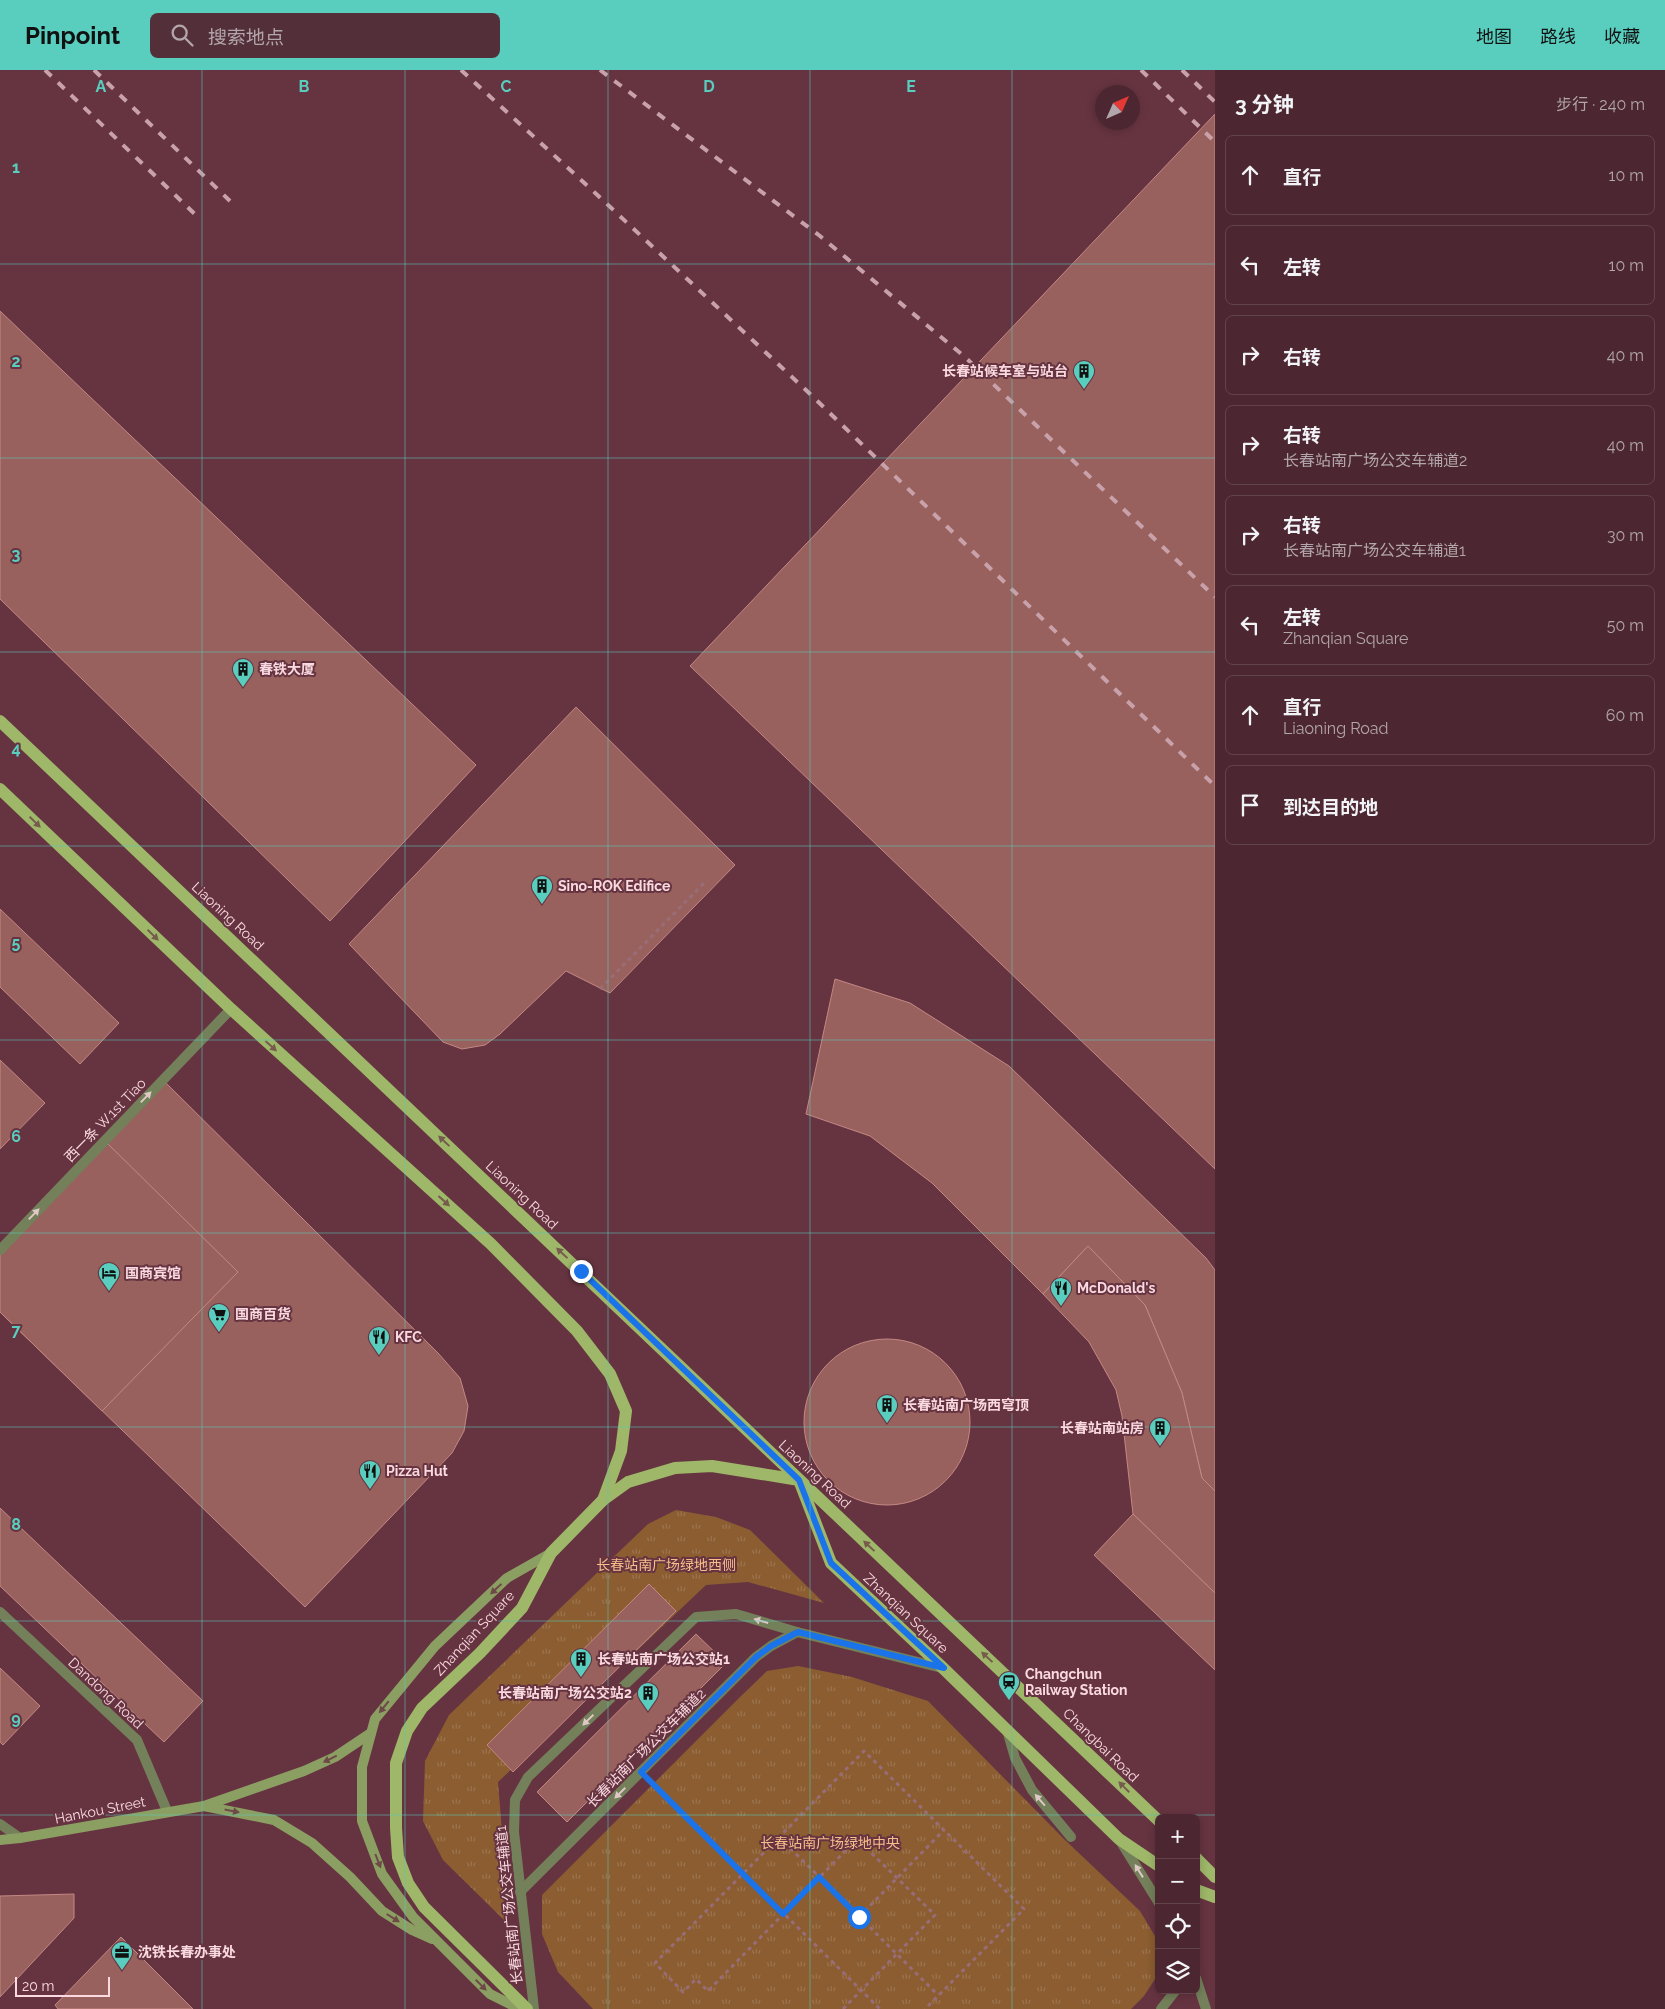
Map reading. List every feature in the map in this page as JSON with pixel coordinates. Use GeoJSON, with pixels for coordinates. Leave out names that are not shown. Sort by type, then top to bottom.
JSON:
{"type":"FeatureCollection","features":[{"type":"Feature","properties":{"kind":"main road","name":"Liaoning Road"},"geometry":{"type":"LineString","coordinates":[[0,721],[1023,1691]]}},
{"type":"Feature","properties":{"kind":"main road"},"geometry":{"type":"LineString","coordinates":[[0,789],[230,1009],[492,1244],[577,1331],[610,1374],[626,1411],[621,1451],[603,1500]]}},
{"type":"Feature","properties":{"kind":"main road","name":"Zhanqian Square"},"geometry":{"type":"LineString","coordinates":[[527,2009],[424,1907],[408,1883],[398,1857],[396,1763],[407,1731],[422,1708],[480,1653],[522,1608],[551,1553],[603,1500],[628,1482],[675,1468],[712,1466],[799,1480],[831,1563],[944,1668],[1119,1839],[1155,1863]]}},
{"type":"Feature","properties":{"kind":"main road"},"geometry":{"type":"LineString","coordinates":[[520,2009],[490,1994],[413,1917],[382,1874],[362,1821],[362,1767],[375,1719],[435,1646],[507,1578],[551,1553]]}},
{"type":"Feature","properties":{"kind":"main road","name":"Changbai Road"},"geometry":{"type":"LineString","coordinates":[[1023,1691],[1155,1817]]}},
{"type":"Feature","properties":{"kind":"main road"},"geometry":{"type":"LineString","coordinates":[[204,1806],[304,1771],[335,1757],[371,1733]]}},
{"type":"Feature","properties":{"kind":"main road"},"geometry":{"type":"LineString","coordinates":[[204,1806],[274,1820],[312,1843],[350,1877],[382,1911],[412,1930],[438,1941]]}},
{"type":"Feature","properties":{"kind":"main road","name":"Hankou Street"},"geometry":{"type":"LineString","coordinates":[[0,1840],[204,1806]]}},
{"type":"Feature","properties":{"kind":"main road"},"geometry":{"type":"LineString","coordinates":[[1197,1859],[1215,1876]]}},
{"type":"Feature","properties":{"kind":"main road"},"geometry":{"type":"LineString","coordinates":[[1200,1891],[1215,1897]]}},
{"type":"Feature","properties":{"kind":"street","name":"西一条 W.1st Tiao"},"geometry":{"type":"LineString","coordinates":[[0,1250],[230,1009]]}},
{"type":"Feature","properties":{"kind":"street","name":"Dandong Road"},"geometry":{"type":"LineString","coordinates":[[0,1612],[137,1740],[167,1811]]}},
{"type":"Feature","properties":{"kind":"street","name":"长春站南广场公交车辅道1"},"geometry":{"type":"LineString","coordinates":[[534,2009],[514,1832],[515,1800],[528,1777],[696,1617],[736,1614],[798,1632],[944,1668]]}},
{"type":"Feature","properties":{"kind":"street","name":"长春站南广场公交车辅道2"},"geometry":{"type":"LineString","coordinates":[[520,1892],[756,1657],[771,1646],[798,1632]]}},
{"type":"Feature","properties":{"kind":"street"},"geometry":{"type":"LineString","coordinates":[[1007,1730],[1015,1758],[1032,1790],[1071,1837]]}},
{"type":"Feature","properties":{"kind":"street"},"geometry":{"type":"LineString","coordinates":[[0,1824],[20,1838]]}},
{"type":"Feature","properties":{"kind":"street"},"geometry":{"type":"LineString","coordinates":[[1119,1839],[1155,1896]]}},
{"type":"Feature","properties":{"kind":"street"},"geometry":{"type":"LineString","coordinates":[[1200,1990],[1206,2009]]}},
{"type":"Feature","properties":{"kind":"street"},"geometry":{"type":"LineString","coordinates":[[1161,2009],[1173,1994]]}},
{"type":"Feature","properties":{"kind":"path"},"geometry":{"type":"LineString","coordinates":[[600,989],[706,880]]}},
{"type":"Feature","properties":{"kind":"path"},"geometry":{"type":"LineString","coordinates":[[843,2009],[935,1915],[857,1839],[708,1991],[696,1979],[683,1992],[654,1963],[864,1751],[1024,1909],[925,2009]]}},
{"type":"Feature","properties":{"kind":"path"},"geometry":{"type":"LineString","coordinates":[[641,1772],[880,2009]]}},
{"type":"Feature","properties":{"kind":"path"},"geometry":{"type":"LineString","coordinates":[[859,1917],[944,1830]]}},
{"type":"Feature","properties":{"kind":"path"},"geometry":{"type":"LineString","coordinates":[[779,1837],[938,1996]]}},
{"type":"Feature","properties":{"kind":"green space","name":"长春站南广场绿地西侧"},"geometry":{"type":"Polygon","coordinates":[[[676,1510],[716,1517],[750,1530],[824,1603],[748,1582],[706,1585],[498,1782],[503,1844],[504,1920],[443,1860],[423,1821],[425,1761],[449,1715],[648,1524],[676,1510]]]}},
{"type":"Feature","properties":{"kind":"green space","name":"长春站南广场绿地中央"},"geometry":{"type":"Polygon","coordinates":[[[798,1666],[852,1677],[928,1701],[1064,1839],[1140,1911],[1155,1936],[1155,1979],[1144,1996],[1131,2009],[593,2009],[558,1972],[542,1934],[542,1895],[767,1671],[798,1666]]]}},
{"type":"Feature","properties":{"kind":"building","name":"长春站候车室与站台"},"geometry":{"type":"Polygon","coordinates":[[[1215,114],[1215,1169],[690,666],[1215,114]]]}},
{"type":"Feature","properties":{"kind":"building","name":"春铁大厦"},"geometry":{"type":"Polygon","coordinates":[[[0,311],[476,765],[330,921],[0,599],[0,311]]]}},
{"type":"Feature","properties":{"kind":"building","name":"Sino-ROK Edifice"},"geometry":{"type":"Polygon","coordinates":[[[576,707],[735,865],[610,993],[566,971],[500,1034],[485,1045],[462,1049],[443,1042],[349,944],[576,707]]]}},
{"type":"Feature","properties":{"kind":"building"},"geometry":{"type":"Polygon","coordinates":[[[0,909],[119,1023],[80,1064],[0,987],[0,909]]]}},
{"type":"Feature","properties":{"kind":"building"},"geometry":{"type":"Polygon","coordinates":[[[835,979],[910,1003],[1009,1066],[1206,1258],[1215,1270],[1215,1491],[1202,1478],[1182,1393],[1145,1305],[1088,1246],[1043,1294],[932,1183],[870,1136],[806,1114],[835,979]]]}},
{"type":"Feature","properties":{"kind":"building"},"geometry":{"type":"Polygon","coordinates":[[[0,1060],[45,1103],[0,1149],[0,1060]]]}},
{"type":"Feature","properties":{"kind":"building","name":"国商百货"},"geometry":{"type":"Polygon","coordinates":[[[165,1082],[438,1353],[460,1378],[468,1406],[464,1431],[452,1453],[305,1607],[0,1312],[0,1254],[165,1082]]]}},
{"type":"Feature","properties":{"kind":"building","name":"国商宾馆"},"geometry":{"type":"Polygon","coordinates":[[[106,1142],[238,1272],[102,1411],[0,1312],[0,1254],[106,1142]]]}},
{"type":"Feature","properties":{"kind":"building","name":"长春站南站房"},"geometry":{"type":"Polygon","coordinates":[[[1088,1246],[1145,1305],[1182,1393],[1202,1478],[1215,1491],[1215,1593],[1133,1514],[1122,1416],[1116,1390],[1089,1342],[1043,1294],[1088,1246]]]}},
{"type":"Feature","properties":{"kind":"building","name":"长春站南广场西穹顶"},"geometry":{"type":"Polygon","coordinates":[[[895,1339],[919,1345],[946,1363],[964,1390],[969,1406],[969,1438],[964,1454],[946,1481],[933,1491],[911,1502],[879,1505],[855,1499],[834,1486],[823,1475],[807,1446],[804,1414],[810,1390],[823,1369],[834,1358],[863,1342],[895,1339]]]}},
{"type":"Feature","properties":{"kind":"building"},"geometry":{"type":"Polygon","coordinates":[[[0,1508],[203,1701],[164,1742],[0,1586],[0,1508]]]}},
{"type":"Feature","properties":{"kind":"building"},"geometry":{"type":"Polygon","coordinates":[[[1133,1514],[1215,1593],[1215,1670],[1094,1555],[1133,1514]]]}},
{"type":"Feature","properties":{"kind":"building","name":"长春站南广场公交站1"},"geometry":{"type":"Polygon","coordinates":[[[649,1584],[676,1611],[513,1772],[487,1745],[649,1584]]]}},
{"type":"Feature","properties":{"kind":"building","name":"长春站南广场公交站2"},"geometry":{"type":"Polygon","coordinates":[[[696,1634],[726,1663],[567,1822],[537,1792],[696,1634]]]}},
{"type":"Feature","properties":{"kind":"building"},"geometry":{"type":"Polygon","coordinates":[[[0,1668],[40,1706],[3,1745],[0,1742],[0,1668]]]}},
{"type":"Feature","properties":{"kind":"building"},"geometry":{"type":"Polygon","coordinates":[[[74,1894],[74,1918],[0,1997],[0,1896],[74,1894]]]}},
{"type":"Feature","properties":{"kind":"building","name":"沈铁长春办事处"},"geometry":{"type":"Polygon","coordinates":[[[121,1937],[193,2009],[58,2009],[55,2005],[121,1937]]]}},
{"type":"Feature","properties":{"kind":"railway"},"geometry":{"type":"LineString","coordinates":[[45,70],[200,219]]}},
{"type":"Feature","properties":{"kind":"railway"},"geometry":{"type":"LineString","coordinates":[[94,70],[230,201]]}},
{"type":"Feature","properties":{"kind":"railway"},"geometry":{"type":"LineString","coordinates":[[461,70],[808,392],[1215,786]]}},
{"type":"Feature","properties":{"kind":"railway"},"geometry":{"type":"LineString","coordinates":[[600,70],[820,236],[965,357],[1215,597]]}},
{"type":"Feature","properties":{"kind":"railway"},"geometry":{"type":"LineString","coordinates":[[1141,70],[1215,142]]}},
{"type":"Feature","properties":{"kind":"railway"},"geometry":{"type":"LineString","coordinates":[[1182,70],[1215,102]]}},
{"type":"Feature","properties":{"kind":"place","name":"长春站候车室与站台"},"geometry":{"type":"Point","coordinates":[1084,390]}},
{"type":"Feature","properties":{"kind":"place","name":"春铁大厦"},"geometry":{"type":"Point","coordinates":[243,688]}},
{"type":"Feature","properties":{"kind":"place","name":"Sino-ROK Edifice"},"geometry":{"type":"Point","coordinates":[542,905]}},
{"type":"Feature","properties":{"kind":"place","name":"国商宾馆"},"geometry":{"type":"Point","coordinates":[109,1292]}},
{"type":"Feature","properties":{"kind":"place","name":"McDonald's"},"geometry":{"type":"Point","coordinates":[1061,1307]}},
{"type":"Feature","properties":{"kind":"place","name":"国商百货"},"geometry":{"type":"Point","coordinates":[219,1333]}},
{"type":"Feature","properties":{"kind":"place","name":"KFC"},"geometry":{"type":"Point","coordinates":[379,1356]}},
{"type":"Feature","properties":{"kind":"place","name":"长春站南广场西穹顶"},"geometry":{"type":"Point","coordinates":[887,1424]}},
{"type":"Feature","properties":{"kind":"place","name":"长春站南站房"},"geometry":{"type":"Point","coordinates":[1160,1447]}},
{"type":"Feature","properties":{"kind":"place","name":"Pizza Hut"},"geometry":{"type":"Point","coordinates":[370,1490]}},
{"type":"Feature","properties":{"kind":"place","name":"长春站南广场公交站1"},"geometry":{"type":"Point","coordinates":[581,1678]}},
{"type":"Feature","properties":{"kind":"place","name":"Changchun Railway Station"},"geometry":{"type":"Point","coordinates":[1009,1701]}},
{"type":"Feature","properties":{"kind":"place","name":"长春站南广场公交站2"},"geometry":{"type":"Point","coordinates":[648,1712]}},
{"type":"Feature","properties":{"kind":"place","name":"沈铁长春办事处"},"geometry":{"type":"Point","coordinates":[122,1971]}},
{"type":"Feature","properties":{"kind":"route"},"geometry":{"type":"LineString","coordinates":[[581,1271],[799,1480],[831,1563],[944,1668],[798,1632],[771,1646],[756,1657],[641,1772],[783,1914],[819,1877],[859,1917]]}}]}
